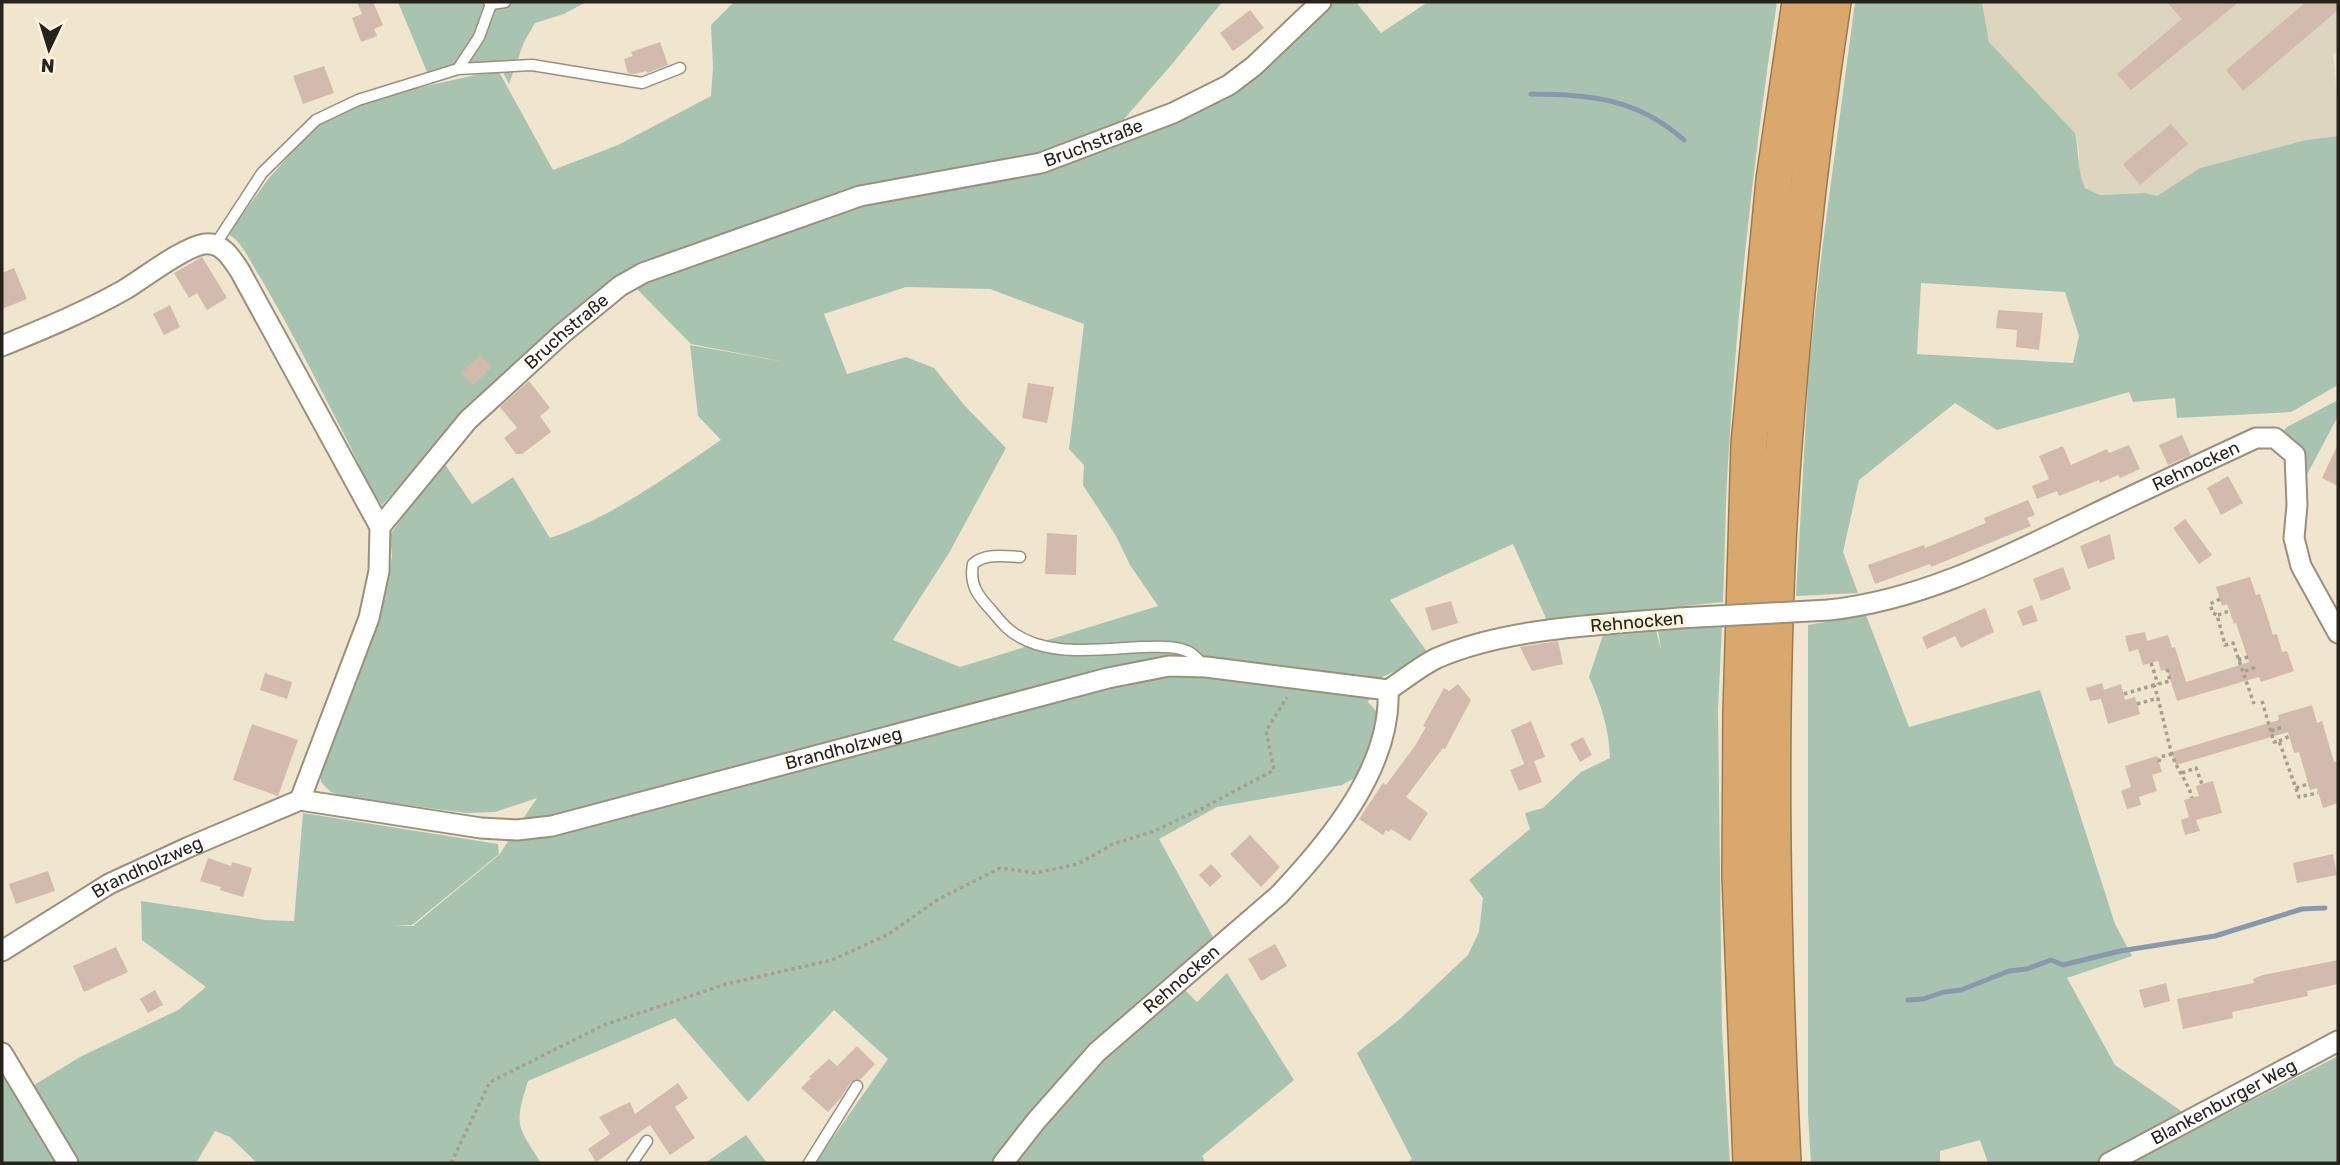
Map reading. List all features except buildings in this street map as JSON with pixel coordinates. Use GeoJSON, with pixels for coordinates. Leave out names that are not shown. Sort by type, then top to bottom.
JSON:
{"type":"FeatureCollection","features":[{"type":"Feature","properties":{"kind":"highway"},"geometry":{"type":"LineString","coordinates":[[1751,1163],[1740,875],[1741,713],[1749,443],[1774,180],[1800,2]]}},
{"type":"Feature","properties":{"kind":"highway"},"geometry":{"type":"LineString","coordinates":[[1783,1163],[1774,884],[1777,590],[1782,473],[1809,172],[1833,2]]}},
{"type":"Feature","properties":{"kind":"street","name":"Bruchstraße"},"geometry":{"type":"LineString","coordinates":[[380,527],[468,420],[563,333],[620,286],[643,274],[860,196],[1041,163],[1173,113],[1229,85],[1254,66],[1321,2]]}},
{"type":"Feature","properties":{"kind":"street"},"geometry":{"type":"LineString","coordinates":[[2,346],[75,315],[204,244],[215,245],[229,254],[380,527],[379,570],[369,618],[300,800]]}},
{"type":"Feature","properties":{"kind":"street","name":"Rehnocken"},"geometry":{"type":"LineString","coordinates":[[1003,1163],[1097,1052],[1279,895],[1304,868],[1369,776],[1381,748],[1389,712],[1388,690],[1434,660],[1470,645],[1566,629],[1679,618],[1864,606],[1929,588],[1990,564],[2256,438],[2275,438],[2295,455],[2297,505],[2294,538],[2301,566],[2338,634]]}},
{"type":"Feature","properties":{"kind":"street","name":"Brandholzweg"},"geometry":{"type":"LineString","coordinates":[[2,951],[109,884],[300,800],[481,828],[517,830],[552,826],[1108,678],[1169,666],[1206,667],[1388,690]]}},
{"type":"Feature","properties":{"kind":"street","name":"Blankenburger Weg"},"geometry":{"type":"LineString","coordinates":[[2109,1163],[2338,1041]]}},
{"type":"Feature","properties":{"kind":"street"},"geometry":{"type":"LineString","coordinates":[[2,1054],[68,1163]]}},
{"type":"Feature","properties":{"kind":"lane"},"geometry":{"type":"LineString","coordinates":[[458,69],[479,37],[490,3],[505,2]]}},
{"type":"Feature","properties":{"kind":"lane"},"geometry":{"type":"LineString","coordinates":[[215,245],[262,173],[316,120],[358,100],[458,69],[532,65],[642,83],[680,68]]}},
{"type":"Feature","properties":{"kind":"lane"},"geometry":{"type":"LineString","coordinates":[[1020,558],[978,559],[973,564],[972,580],[980,598],[1007,629],[1020,637],[1046,646],[1074,649],[1180,649],[1191,653],[1206,667]]}},
{"type":"Feature","properties":{"kind":"lane"},"geometry":{"type":"LineString","coordinates":[[808,1163],[857,1086]]}},
{"type":"Feature","properties":{"kind":"lane"},"geometry":{"type":"LineString","coordinates":[[632,1163],[647,1141]]}},
{"type":"Feature","properties":{"kind":"path"},"geometry":{"type":"LineString","coordinates":[[2220,599],[2210,604],[2213,613],[2217,615],[2225,645],[2233,643],[2241,670],[2245,671],[2254,704]]}},
{"type":"Feature","properties":{"kind":"path"},"geometry":{"type":"LineString","coordinates":[[2217,615],[2230,611]]}},
{"type":"Feature","properties":{"kind":"path"},"geometry":{"type":"LineString","coordinates":[[2238,660],[2248,657]]}},
{"type":"Feature","properties":{"kind":"path"},"geometry":{"type":"LineString","coordinates":[[2151,663],[2172,754],[2192,798]]}},
{"type":"Feature","properties":{"kind":"path"},"geometry":{"type":"LineString","coordinates":[[2245,671],[2256,667]]}},
{"type":"Feature","properties":{"kind":"path"},"geometry":{"type":"LineString","coordinates":[[2124,694],[2170,681],[2167,669]]}},
{"type":"Feature","properties":{"kind":"path"},"geometry":{"type":"LineString","coordinates":[[451,1163],[490,1082],[604,1025],[726,985],[832,960],[889,934],[937,900],[1000,868],[1035,873],[1078,864],[1113,844],[1152,832],[1205,807],[1274,770],[1266,731],[1297,680]]}},
{"type":"Feature","properties":{"kind":"path"},"geometry":{"type":"LineString","coordinates":[[2137,704],[2158,698]]}},
{"type":"Feature","properties":{"kind":"path"},"geometry":{"type":"LineString","coordinates":[[2263,701],[2274,742],[2290,736]]}},
{"type":"Feature","properties":{"kind":"path"},"geometry":{"type":"LineString","coordinates":[[2271,731],[2281,727]]}},
{"type":"Feature","properties":{"kind":"path"},"geometry":{"type":"LineString","coordinates":[[2278,741],[2299,797],[2318,793]]}},
{"type":"Feature","properties":{"kind":"path"},"geometry":{"type":"LineString","coordinates":[[2159,762],[2160,757],[2172,754]]}},
{"type":"Feature","properties":{"kind":"path"},"geometry":{"type":"LineString","coordinates":[[2182,773],[2196,768],[2202,784]]}},
{"type":"Feature","properties":{"kind":"path"},"geometry":{"type":"LineString","coordinates":[[2296,788],[2308,784]]}},
{"type":"Feature","properties":{"kind":"shaded area"},"geometry":{"type":"Polygon","coordinates":[[[1982,2],[2338,2],[2338,52],[2333,54],[2338,136],[2306,140],[2200,168],[2157,196],[2145,193],[2100,195],[2085,188],[2079,174],[2079,151],[2075,133],[1989,42],[1982,2]]]}},
{"type":"Feature","properties":{"kind":"green space"},"geometry":{"type":"Polygon","coordinates":[[[398,2],[586,2],[564,14],[535,23],[524,42],[509,84],[497,61],[427,72],[398,2]]]}},
{"type":"Feature","properties":{"kind":"green space"},"geometry":{"type":"Polygon","coordinates":[[[734,2],[1222,2],[1117,127],[1045,155],[857,191],[637,270],[465,413],[382,505],[272,297],[242,248],[228,234],[269,178],[318,123],[359,101],[498,70],[553,170],[618,145],[711,96],[711,25],[734,2]]]}},
{"type":"Feature","properties":{"kind":"green space"},"geometry":{"type":"Polygon","coordinates":[[[1332,2],[1356,2],[1381,33],[1428,2],[1777,2],[1741,290],[1728,463],[1723,602],[1548,623],[1513,544],[1390,600],[1430,656],[1382,677],[1368,702],[1377,712],[1375,748],[1362,774],[1342,785],[1217,807],[1159,839],[1214,939],[1049,1091],[993,1163],[815,1163],[888,1059],[834,1010],[748,1102],[675,1018],[528,1081],[521,1107],[520,1125],[541,1163],[257,1163],[230,1137],[215,1131],[196,1163],[73,1163],[26,1090],[80,1057],[178,1010],[206,987],[142,940],[141,901],[265,920],[294,921],[303,813],[498,844],[499,854],[412,925],[392,925],[413,926],[499,855],[537,798],[495,812],[467,813],[344,797],[331,792],[321,782],[320,769],[386,593],[392,556],[390,535],[442,460],[472,504],[513,477],[550,538],[596,519],[639,495],[721,440],[698,416],[690,345],[785,362],[691,344],[634,286],[878,195],[1122,138],[1226,97],[1332,2]],[[906,287],[824,314],[847,374],[906,357],[934,368],[965,406],[1006,448],[949,553],[893,640],[960,667],[1158,606],[1130,565],[1116,536],[1083,485],[1084,465],[1069,449],[1084,324],[990,289],[906,287]]]}},
{"type":"Feature","properties":{"kind":"green space"},"geometry":{"type":"Polygon","coordinates":[[[1855,2],[1982,2],[1989,42],[2075,133],[2082,181],[2085,188],[2100,195],[2145,193],[2157,196],[2200,168],[2306,140],[2338,136],[2338,385],[2291,412],[2177,418],[2175,398],[2133,402],[2129,392],[1997,430],[1955,403],[1859,480],[1843,552],[1858,593],[1796,596],[1809,366],[1855,2]],[[1921,283],[1917,354],[2073,363],[2079,336],[2065,292],[1921,283]]]}},
{"type":"Feature","properties":{"kind":"green space"},"geometry":{"type":"Polygon","coordinates":[[[2338,400],[2338,416],[2301,486],[2281,433],[2287,427],[2338,400]]]}},
{"type":"Feature","properties":{"kind":"green space"},"geometry":{"type":"Polygon","coordinates":[[[1866,615],[1909,727],[2040,690],[2115,924],[2132,956],[2067,978],[2115,1065],[2187,1115],[2098,1163],[1988,1163],[1980,1140],[1940,1151],[1940,1163],[1811,1163],[1808,1115],[1808,625],[1866,615]]]}},
{"type":"Feature","properties":{"kind":"green space"},"geometry":{"type":"Polygon","coordinates":[[[1722,627],[1718,710],[1722,1029],[1730,1163],[1407,1163],[1412,1159],[1357,1053],[1400,1019],[1468,955],[1479,932],[1483,898],[1469,880],[1530,829],[1525,813],[1543,808],[1581,772],[1610,758],[1604,717],[1589,677],[1604,632],[1656,630],[1661,649],[1658,630],[1722,627]]]}},
{"type":"Feature","properties":{"kind":"green space"},"geometry":{"type":"Polygon","coordinates":[[[1227,973],[1294,1080],[1202,1156],[1206,1163],[1014,1163],[1102,1060],[1182,987],[1197,1002],[1227,973]]]}},
{"type":"Feature","properties":{"kind":"green space"},"geometry":{"type":"Polygon","coordinates":[[[2338,1056],[2338,1163],[2131,1163],[2338,1056]]]}},
{"type":"Feature","properties":{"kind":"green space"},"geometry":{"type":"Polygon","coordinates":[[[2,1060],[62,1163],[2,1163],[2,1060]]]}},
{"type":"Feature","properties":{"kind":"green space"},"geometry":{"type":"Polygon","coordinates":[[[746,1135],[767,1163],[705,1163],[746,1135]]]}},
{"type":"Feature","properties":{"kind":"waterway"},"geometry":{"type":"LineString","coordinates":[[1531,94],[1573,95],[1631,107],[1667,126],[1684,140]]}},
{"type":"Feature","properties":{"kind":"waterway"},"geometry":{"type":"LineString","coordinates":[[1908,1000],[1961,990],[2009,971],[2027,969],[2051,960],[2063,965],[2120,951],[2215,936],[2302,909],[2325,908]]}}]}
